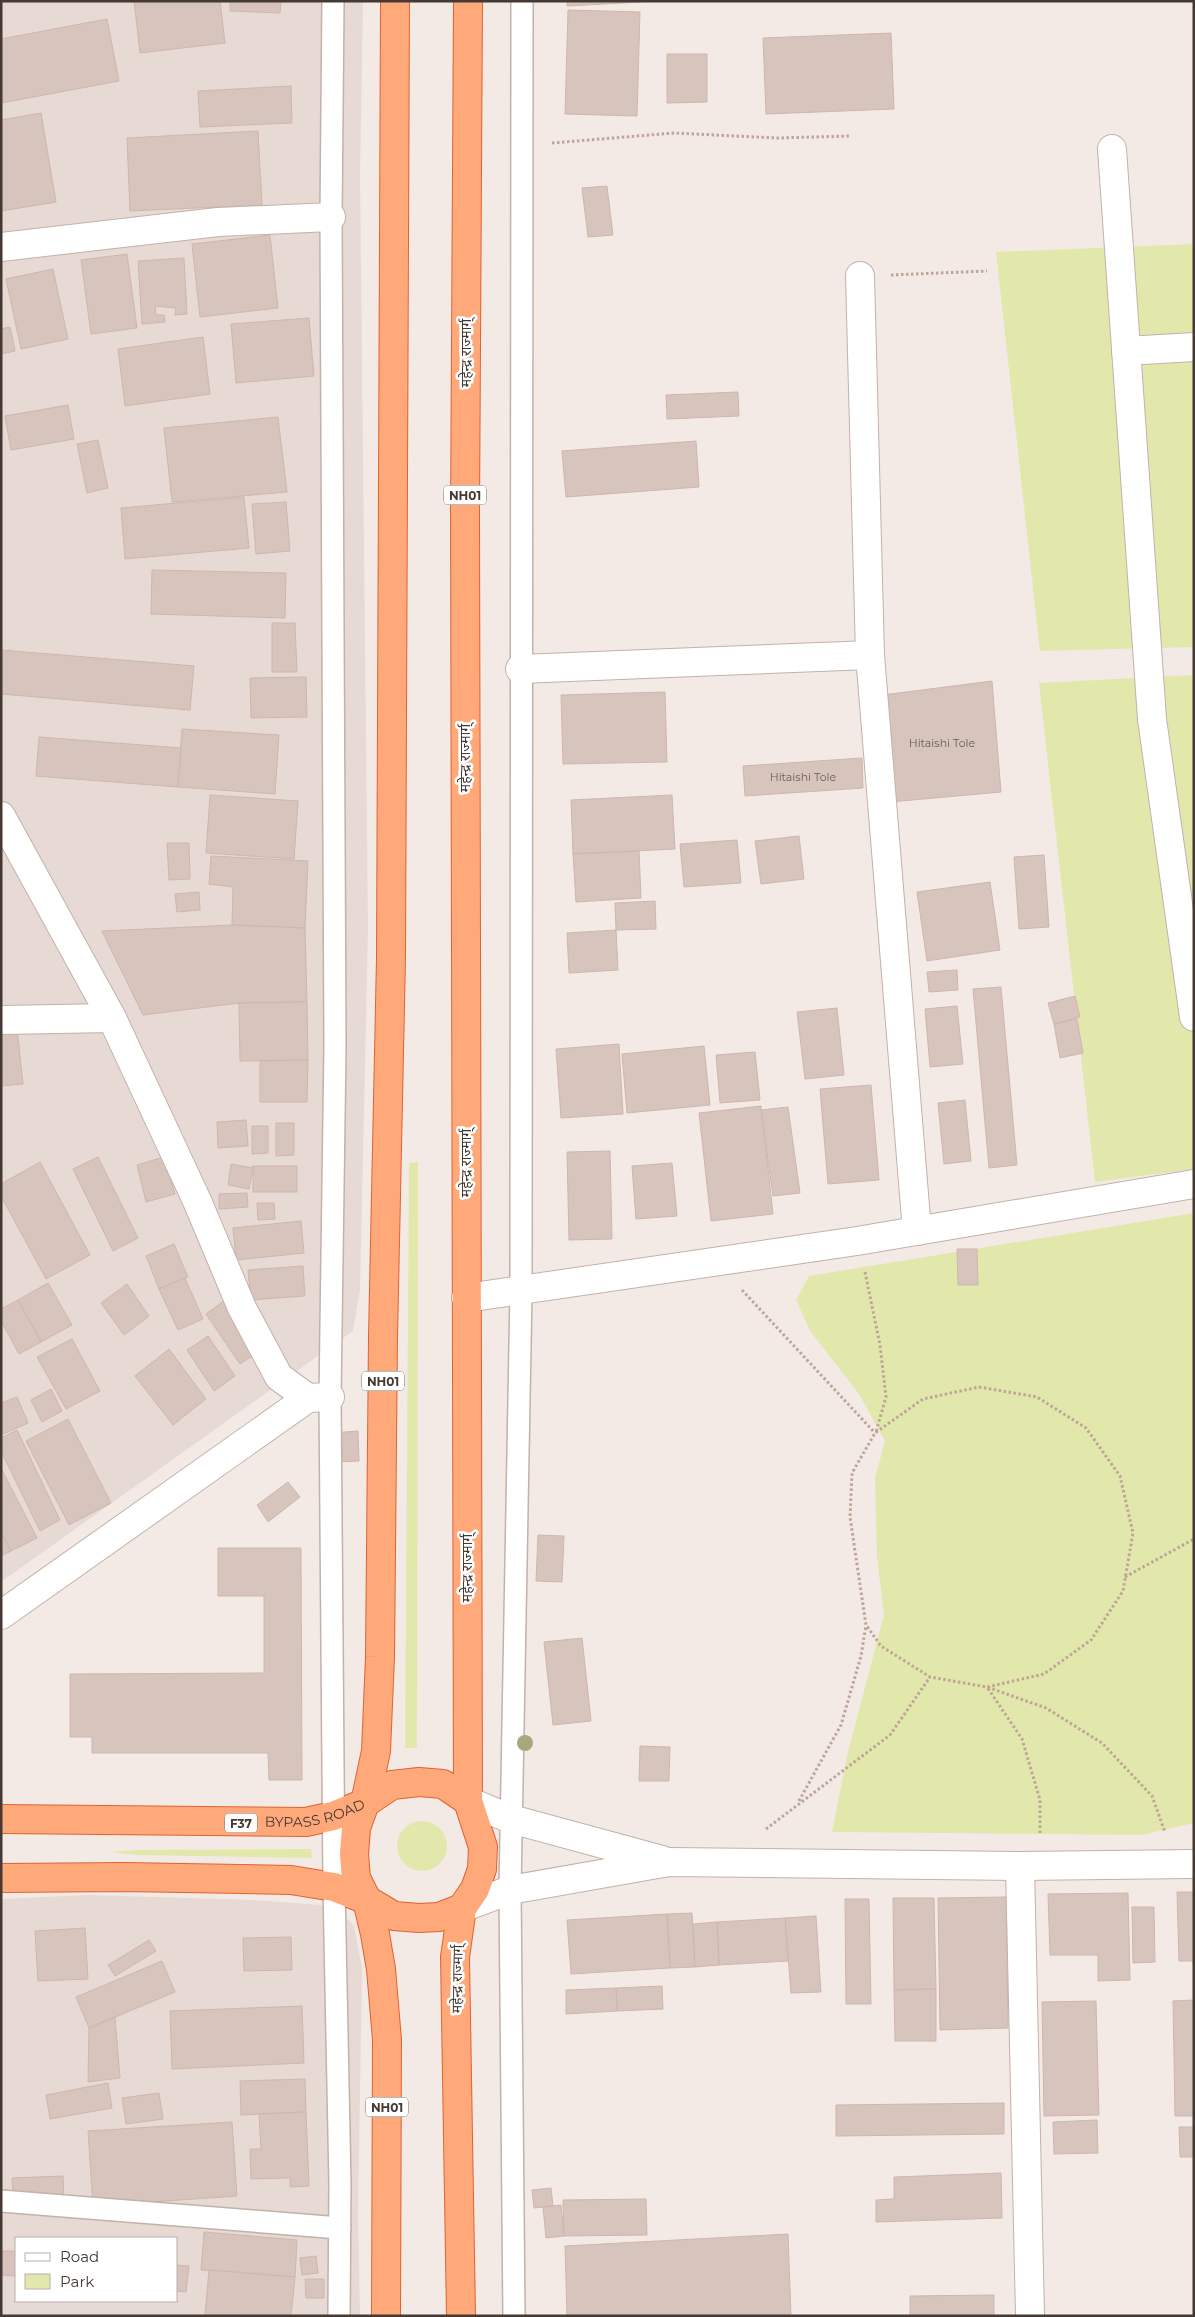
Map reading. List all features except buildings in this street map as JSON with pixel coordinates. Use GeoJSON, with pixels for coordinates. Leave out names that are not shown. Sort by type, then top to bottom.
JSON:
{"type":"FeatureCollection","features":[{"type":"Feature","properties":{"kind":"highway","name":"NH01"},"geometry":{"type":"LineString","coordinates":[[386,2316],[387,2040],[381,1969],[367,1900],[356,1878],[354,1854],[356,1828],[365,1803],[376,1751],[380,1657],[383,1337],[392,958],[395,1]]}},
{"type":"Feature","properties":{"kind":"highway","name":"महेन्द्र राज्मार्ग्"},"geometry":{"type":"LineString","coordinates":[[461,2316],[455,1957],[462,1908],[475,1889],[482,1870],[483,1847],[468,1801],[465,516],[468,1]]}},
{"type":"Feature","properties":{"kind":"highway","name":"BYPASS ROAD"},"geometry":{"type":"LineString","coordinates":[[1,1819],[306,1822],[333,1816],[365,1803],[392,1785],[419,1782],[443,1784],[468,1801]]}},
{"type":"Feature","properties":{"kind":"highway"},"geometry":{"type":"LineString","coordinates":[[1,1878],[125,1877],[291,1880],[334,1887],[367,1900],[394,1916],[439,1917],[462,1908]]}},
{"type":"Feature","properties":{"kind":"street"},"geometry":{"type":"LineString","coordinates":[[1112,149],[1152,719],[1194,1017]]}},
{"type":"Feature","properties":{"kind":"street"},"geometry":{"type":"LineString","coordinates":[[1,247],[218,222],[332,217]]}},
{"type":"Feature","properties":{"kind":"street"},"geometry":{"type":"LineString","coordinates":[[860,276],[870,655],[917,1231]]}},
{"type":"Feature","properties":{"kind":"street"},"geometry":{"type":"LineString","coordinates":[[1126,351],[1194,347]]}},
{"type":"Feature","properties":{"kind":"street"},"geometry":{"type":"LineString","coordinates":[[520,669],[870,655]]}},
{"type":"Feature","properties":{"kind":"street"},"geometry":{"type":"LineString","coordinates":[[1,816],[112,1018],[198,1203],[242,1308],[279,1377],[319,1398],[1,1615]]}},
{"type":"Feature","properties":{"kind":"street"},"geometry":{"type":"LineString","coordinates":[[1,1020],[112,1018]]}},
{"type":"Feature","properties":{"kind":"street"},"geometry":{"type":"LineString","coordinates":[[466,1298],[858,1241],[1194,1184]]}},
{"type":"Feature","properties":{"kind":"street"},"geometry":{"type":"LineString","coordinates":[[468,1801],[511,1819],[669,1862]]}},
{"type":"Feature","properties":{"kind":"street"},"geometry":{"type":"LineString","coordinates":[[462,1908],[510,1890],[669,1862],[1030,1866],[1185,1864]]}},
{"type":"Feature","properties":{"kind":"street"},"geometry":{"type":"LineString","coordinates":[[1030,1866],[1030,2316]]}},
{"type":"Feature","properties":{"kind":"lane"},"geometry":{"type":"LineString","coordinates":[[333,1],[335,1047],[319,1398],[333,1816],[340,2228],[339,2316]]}},
{"type":"Feature","properties":{"kind":"lane"},"geometry":{"type":"LineString","coordinates":[[514,2316],[510,1890],[520,1290],[522,1]]}},
{"type":"Feature","properties":{"kind":"lane"},"geometry":{"type":"LineString","coordinates":[[1,2200],[340,2228]]}},
{"type":"Feature","properties":{"kind":"path"},"geometry":{"type":"LineString","coordinates":[[522,146],[674,133],[777,138],[849,136]]}},
{"type":"Feature","properties":{"kind":"path"},"geometry":{"type":"LineString","coordinates":[[860,276],[987,271]]}},
{"type":"Feature","properties":{"kind":"path"},"geometry":{"type":"LineString","coordinates":[[798,1804],[841,1725],[861,1656],[866,1625],[850,1517],[852,1473],[876,1433],[886,1397],[880,1345],[858,1241]]}},
{"type":"Feature","properties":{"kind":"path"},"geometry":{"type":"LineString","coordinates":[[714,1261],[876,1433]]}},
{"type":"Feature","properties":{"kind":"path"},"geometry":{"type":"LineString","coordinates":[[876,1433],[922,1399],[979,1387],[1037,1397],[1086,1428],[1120,1476],[1132,1533],[1122,1591],[1091,1640],[1044,1674],[988,1687]]}},
{"type":"Feature","properties":{"kind":"path"},"geometry":{"type":"LineString","coordinates":[[1125,1577],[1194,1539]]}},
{"type":"Feature","properties":{"kind":"path"},"geometry":{"type":"LineString","coordinates":[[866,1625],[881,1646],[930,1677],[988,1687],[1046,1708],[1102,1743],[1152,1796],[1185,1864]]}},
{"type":"Feature","properties":{"kind":"path"},"geometry":{"type":"LineString","coordinates":[[724,1863],[798,1804],[890,1735],[930,1677]]}},
{"type":"Feature","properties":{"kind":"path"},"geometry":{"type":"LineString","coordinates":[[988,1687],[1022,1739],[1040,1800],[1030,1866]]}},
{"type":"Feature","properties":{"kind":"shaded area"},"geometry":{"type":"Polygon","coordinates":[[[1,1],[363,1],[360,174],[368,928],[360,1290],[353,1331],[1,1582],[1,1]]]}},
{"type":"Feature","properties":{"kind":"shaded area"},"geometry":{"type":"Polygon","coordinates":[[[88,1895],[253,1900],[320,1905],[341,1912],[354,1926],[362,1968],[358,2214],[360,2316],[1,2316],[1,1899],[88,1895]]]}},
{"type":"Feature","properties":{"kind":"green space"},"geometry":{"type":"Polygon","coordinates":[[[1194,244],[1194,647],[1040,651],[996,252],[1194,244]]]}},
{"type":"Feature","properties":{"kind":"green space"},"geometry":{"type":"Polygon","coordinates":[[[1194,675],[1194,1169],[1095,1182],[1039,683],[1194,675]]]}},
{"type":"Feature","properties":{"kind":"green space"},"geometry":{"type":"Polygon","coordinates":[[[418,1162],[417,1748],[405,1748],[409,1163],[418,1162]]]}},
{"type":"Feature","properties":{"kind":"green space"},"geometry":{"type":"Polygon","coordinates":[[[1194,1213],[1194,1823],[1141,1835],[832,1832],[847,1756],[884,1615],[877,1558],[875,1478],[885,1441],[859,1394],[810,1331],[796,1300],[809,1276],[1194,1213]]]}},
{"type":"Feature","properties":{"kind":"green space"},"geometry":{"type":"Polygon","coordinates":[[[422,1821],[431,1823],[442,1832],[447,1846],[445,1855],[436,1866],[422,1871],[413,1869],[402,1860],[397,1846],[399,1837],[408,1826],[422,1821]]]}},
{"type":"Feature","properties":{"kind":"green space"},"geometry":{"type":"Polygon","coordinates":[[[311,1849],[312,1858],[137,1855],[110,1852],[136,1850],[311,1849]]]}}]}
